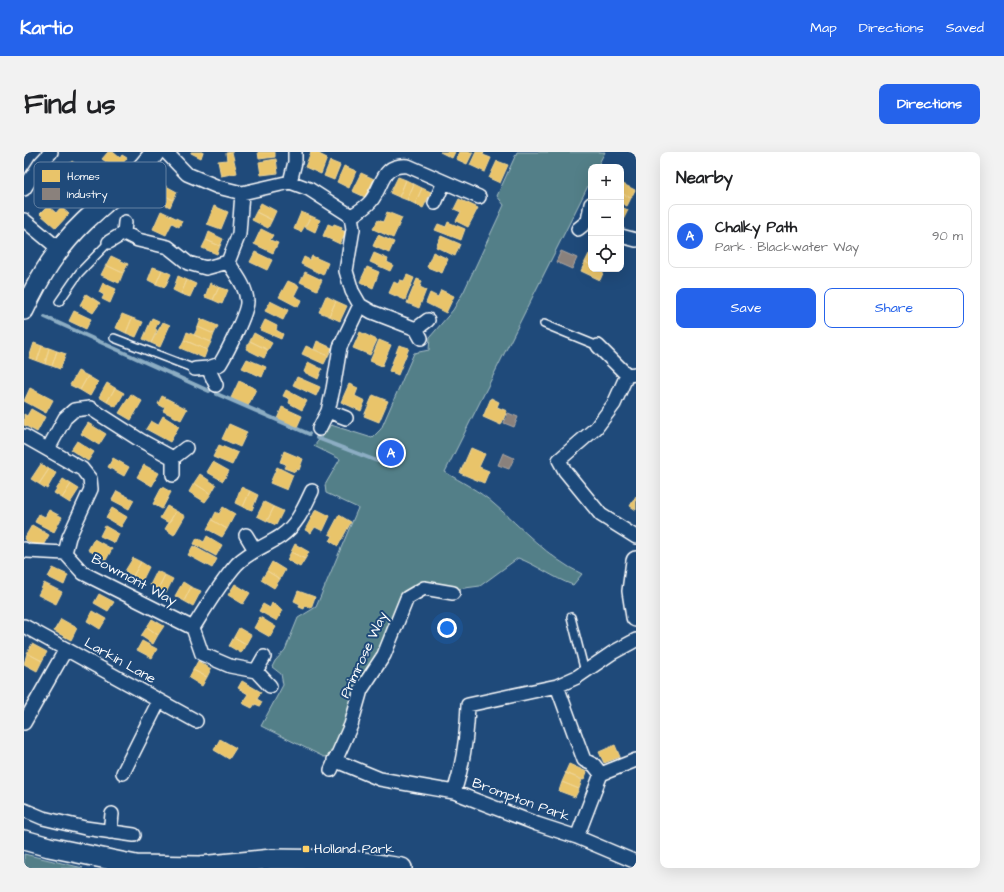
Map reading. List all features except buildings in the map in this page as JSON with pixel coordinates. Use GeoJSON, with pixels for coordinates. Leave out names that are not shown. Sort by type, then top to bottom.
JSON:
{"type":"FeatureCollection","features":[{"type":"Feature","properties":{"kind":"street"},"geometry":{"type":"LineString","coordinates":[[42,162],[51,152]]}},
{"type":"Feature","properties":{"kind":"street"},"geometry":{"type":"LineString","coordinates":[[148,162],[155,152]]}},
{"type":"Feature","properties":{"kind":"street"},"geometry":{"type":"LineString","coordinates":[[166,152],[187,174],[218,187],[242,193],[290,182],[309,189],[351,216],[353,229],[346,271],[352,291],[360,305],[419,334],[428,320]]}},
{"type":"Feature","properties":{"kind":"street"},"geometry":{"type":"LineString","coordinates":[[290,182],[295,152]]}},
{"type":"Feature","properties":{"kind":"street"},"geometry":{"type":"LineString","coordinates":[[351,216],[370,202],[386,174],[392,167],[408,166],[479,197]]}},
{"type":"Feature","properties":{"kind":"street"},"geometry":{"type":"LineString","coordinates":[[24,189],[34,173]]}},
{"type":"Feature","properties":{"kind":"street"},"geometry":{"type":"LineString","coordinates":[[434,203],[444,182]]}},
{"type":"Feature","properties":{"kind":"street"},"geometry":{"type":"LineString","coordinates":[[228,262],[239,234],[242,193]]}},
{"type":"Feature","properties":{"kind":"street"},"geometry":{"type":"LineString","coordinates":[[24,310],[38,278],[59,249],[99,208]]}},
{"type":"Feature","properties":{"kind":"street"},"geometry":{"type":"LineString","coordinates":[[24,220],[59,249]]}},
{"type":"Feature","properties":{"kind":"street"},"geometry":{"type":"LineString","coordinates":[[109,242],[124,227],[138,240],[168,247],[188,263],[206,268],[228,262]]}},
{"type":"Feature","properties":{"kind":"street"},"geometry":{"type":"LineString","coordinates":[[624,237],[636,240]]}},
{"type":"Feature","properties":{"kind":"street"},"geometry":{"type":"LineString","coordinates":[[194,369],[208,368],[220,364],[247,303],[244,286],[228,262]]}},
{"type":"Feature","properties":{"kind":"street"},"geometry":{"type":"LineString","coordinates":[[319,429],[328,411],[337,374],[340,347],[360,305]]}},
{"type":"Feature","properties":{"kind":"street"},"geometry":{"type":"LineString","coordinates":[[598,346],[631,375],[614,404],[596,428],[559,460],[565,471],[601,515],[636,537]]}},
{"type":"Feature","properties":{"kind":"street"},"geometry":{"type":"LineString","coordinates":[[208,368],[216,385]]}},
{"type":"Feature","properties":{"kind":"street"},"geometry":{"type":"LineString","coordinates":[[48,449],[65,418],[74,410],[90,408],[140,440],[173,458]]}},
{"type":"Feature","properties":{"kind":"street"},"geometry":{"type":"LineString","coordinates":[[328,411],[346,418]]}},
{"type":"Feature","properties":{"kind":"street"},"geometry":{"type":"LineString","coordinates":[[24,436],[82,469],[90,479],[91,489],[69,537],[65,553],[24,549]]}},
{"type":"Feature","properties":{"kind":"street"},"geometry":{"type":"LineString","coordinates":[[173,458],[186,448]]}},
{"type":"Feature","properties":{"kind":"street"},"geometry":{"type":"LineString","coordinates":[[173,458],[173,475]]}},
{"type":"Feature","properties":{"kind":"street"},"geometry":{"type":"LineString","coordinates":[[270,686],[256,671],[230,666],[202,654],[193,628],[212,597],[237,565],[255,550],[282,536],[300,517],[312,491]]}},
{"type":"Feature","properties":{"kind":"street"},"geometry":{"type":"LineString","coordinates":[[246,535],[255,550]]}},
{"type":"Feature","properties":{"kind":"street","name":"Bowmont Way"},"geometry":{"type":"LineString","coordinates":[[65,553],[83,574],[193,628]]}},
{"type":"Feature","properties":{"kind":"street"},"geometry":{"type":"LineString","coordinates":[[636,561],[632,592],[636,617]]}},
{"type":"Feature","properties":{"kind":"street","name":"Primrose Way"},"geometry":{"type":"LineString","coordinates":[[333,765],[351,725],[361,690],[384,655],[407,598],[424,588],[453,593]]}},
{"type":"Feature","properties":{"kind":"street","name":"Larkin Lane"},"geometry":{"type":"LineString","coordinates":[[24,626],[196,721]]}},
{"type":"Feature","properties":{"kind":"street","name":"Brompton Park"},"geometry":{"type":"LineString","coordinates":[[454,792],[461,771],[467,738],[468,706],[557,686],[585,672],[612,653],[636,640]]}},
{"type":"Feature","properties":{"kind":"street","name":"Larkin Lane"},"geometry":{"type":"LineString","coordinates":[[24,723],[66,649]]}},
{"type":"Feature","properties":{"kind":"street"},"geometry":{"type":"LineString","coordinates":[[256,671],[264,657]]}},
{"type":"Feature","properties":{"kind":"street"},"geometry":{"type":"LineString","coordinates":[[557,686],[584,760],[594,766],[601,774],[636,760]]}},
{"type":"Feature","properties":{"kind":"street","name":"Larkin Lane"},"geometry":{"type":"LineString","coordinates":[[123,773],[159,701]]}},
{"type":"Feature","properties":{"kind":"street","name":"Brompton Park"},"geometry":{"type":"LineString","coordinates":[[333,765],[380,779],[454,792],[537,824],[577,837],[636,862]]}},
{"type":"Feature","properties":{"kind":"street","name":"Brompton Park"},"geometry":{"type":"LineString","coordinates":[[577,837],[601,774]]}},
{"type":"Feature","properties":{"kind":"street"},"geometry":{"type":"LineString","coordinates":[[24,810],[43,818],[110,832],[134,835]]}},
{"type":"Feature","properties":{"kind":"street"},"geometry":{"type":"LineString","coordinates":[[110,832],[112,814]]}},
{"type":"Feature","properties":{"kind":"street"},"geometry":{"type":"LineString","coordinates":[[24,840],[49,847],[136,865],[200,866],[272,859],[350,860],[402,868]]}},
{"type":"Feature","properties":{"kind":"lane"},"geometry":{"type":"LineString","coordinates":[[59,302],[79,273],[109,242]]}},
{"type":"Feature","properties":{"kind":"lane"},"geometry":{"type":"LineString","coordinates":[[544,324],[598,346]]}},
{"type":"Feature","properties":{"kind":"lane"},"geometry":{"type":"LineString","coordinates":[[114,338],[194,369]]}},
{"type":"Feature","properties":{"kind":"lane"},"geometry":{"type":"LineString","coordinates":[[571,617],[585,672]]}},
{"type":"Feature","properties":{"kind":"green space"},"geometry":{"type":"Polygon","coordinates":[[[517,152],[605,152],[599,164],[588,164],[588,186],[445,472],[483,495],[558,560],[582,574],[573,585],[518,558],[480,586],[405,596],[332,756],[324,757],[261,726],[283,685],[281,674],[272,667],[275,661],[285,650],[298,618],[316,607],[358,508],[326,493],[325,485],[340,459],[314,446],[331,425],[372,438],[381,429],[414,353],[429,350],[430,337],[453,310],[464,291],[504,205],[497,196],[517,152]]]}},
{"type":"Feature","properties":{"kind":"green space"},"geometry":{"type":"Polygon","coordinates":[[[24,854],[83,868],[24,868],[24,854]]]}},
{"type":"Feature","properties":{"kind":"waterway"},"geometry":{"type":"LineString","coordinates":[[45,317],[209,391]]}},
{"type":"Feature","properties":{"kind":"waterway"},"geometry":{"type":"LineString","coordinates":[[217,394],[309,434]]}},
{"type":"Feature","properties":{"kind":"waterway"},"geometry":{"type":"LineString","coordinates":[[317,438],[377,461]]}},
{"type":"Feature","properties":{"kind":"place","name":"Chalky Path"},"geometry":{"type":"Point","coordinates":[391,453]}},
{"type":"Feature","properties":{"kind":"place","name":"Holland Park"},"geometry":{"type":"Point","coordinates":[306,849]}}]}
